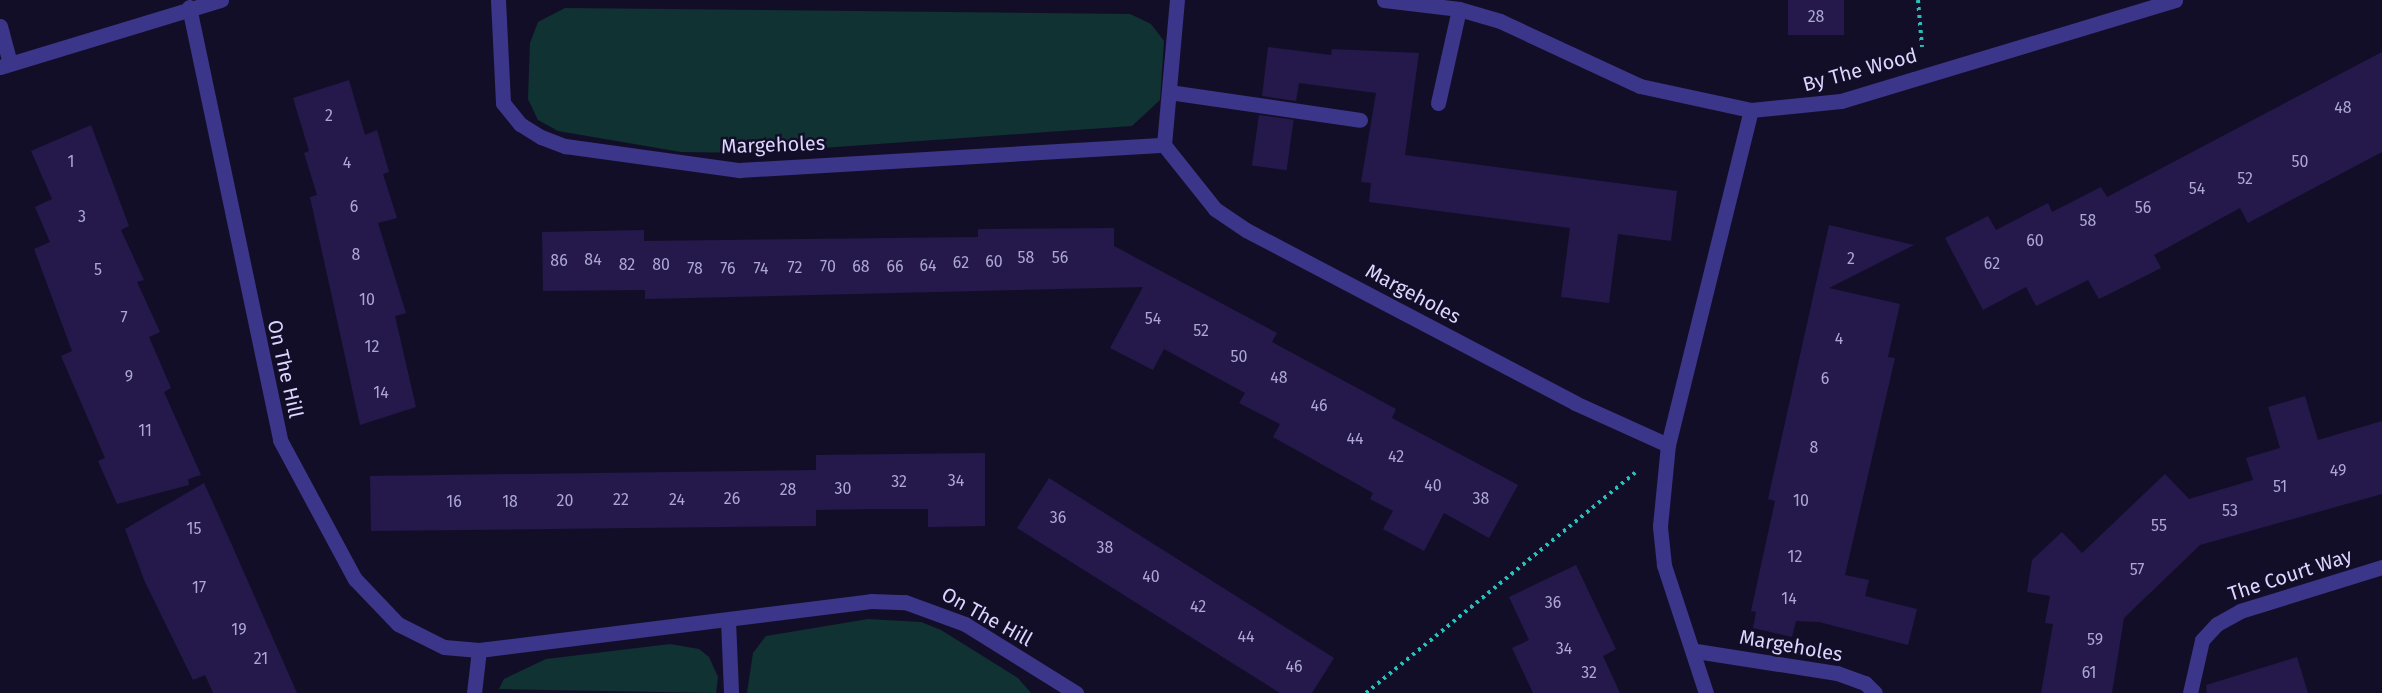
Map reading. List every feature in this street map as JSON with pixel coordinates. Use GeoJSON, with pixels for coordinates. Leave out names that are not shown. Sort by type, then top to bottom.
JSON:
{"type":"FeatureCollection","features":[{"type":"Feature","properties":{"kind":"street"},"geometry":{"type":"LineString","coordinates":[[0,26],[5,65],[189,7],[221,0]]}},
{"type":"Feature","properties":{"kind":"street","name":"Margeholes"},"geometry":{"type":"LineString","coordinates":[[498,0],[503,103],[520,124],[565,146],[739,170],[1164,145],[1215,210],[1246,230],[1575,403],[1668,445]]}},
{"type":"Feature","properties":{"kind":"street"},"geometry":{"type":"LineString","coordinates":[[1164,145],[1177,0]]}},
{"type":"Feature","properties":{"kind":"street","name":"By The Wood"},"geometry":{"type":"LineString","coordinates":[[1384,0],[1459,9],[1500,21],[1640,86],[1751,110],[1841,101],[2175,0]]}},
{"type":"Feature","properties":{"kind":"street","name":"On The Hill"},"geometry":{"type":"LineString","coordinates":[[189,7],[267,393],[292,467],[355,579],[378,607],[419,637],[479,650],[729,620],[905,602],[965,624],[1076,693]]}},
{"type":"Feature","properties":{"kind":"street"},"geometry":{"type":"LineString","coordinates":[[1438,103],[1459,9]]}},
{"type":"Feature","properties":{"kind":"street"},"geometry":{"type":"LineString","coordinates":[[1169,92],[1360,120]]}},
{"type":"Feature","properties":{"kind":"street"},"geometry":{"type":"LineString","coordinates":[[1706,693],[1696,651],[1660,549],[1668,445],[1751,110]]}},
{"type":"Feature","properties":{"kind":"street","name":"The Court Way"},"geometry":{"type":"LineString","coordinates":[[2190,693],[2193,663],[2217,624],[2240,611],[2382,567]]}},
{"type":"Feature","properties":{"kind":"street"},"geometry":{"type":"LineString","coordinates":[[729,620],[732,693]]}},
{"type":"Feature","properties":{"kind":"street"},"geometry":{"type":"LineString","coordinates":[[474,693],[479,650]]}},
{"type":"Feature","properties":{"kind":"street","name":"Margeholes"},"geometry":{"type":"LineString","coordinates":[[1696,651],[1837,673],[1865,683],[1875,693]]}},
{"type":"Feature","properties":{"kind":"path"},"geometry":{"type":"LineString","coordinates":[[1918,0],[1925,75]]}},
{"type":"Feature","properties":{"kind":"path"},"geometry":{"type":"LineString","coordinates":[[1366,693],[1668,445]]}},
{"type":"Feature","properties":{"kind":"green space"},"geometry":{"type":"Polygon","coordinates":[[[565,8],[1130,14],[1151,24],[1164,41],[1160,100],[1132,126],[750,153],[681,152],[558,131],[538,120],[528,99],[530,43],[538,22],[565,8]]]}},
{"type":"Feature","properties":{"kind":"green space"},"geometry":{"type":"Polygon","coordinates":[[[868,619],[921,622],[941,630],[1018,678],[1031,693],[747,693],[753,653],[766,636],[868,619]]]}},
{"type":"Feature","properties":{"kind":"green space"},"geometry":{"type":"Polygon","coordinates":[[[670,644],[699,649],[709,657],[718,677],[716,693],[499,689],[504,679],[546,659],[670,644]]]}},
{"type":"Feature","properties":{"kind":"building"},"geometry":{"type":"Polygon","coordinates":[[[1788,0],[1844,0],[1844,35],[1788,35],[1788,0]]]}},
{"type":"Feature","properties":{"kind":"building"},"geometry":{"type":"Polygon","coordinates":[[[1268,47],[1331,55],[1332,49],[1419,53],[1405,155],[1677,191],[1671,241],[1618,234],[1609,303],[1561,297],[1570,228],[1369,202],[1371,183],[1361,182],[1376,93],[1299,83],[1296,101],[1262,96],[1268,47]]]}},
{"type":"Feature","properties":{"kind":"building"},"geometry":{"type":"Polygon","coordinates":[[[2382,52],[2382,152],[2248,223],[2240,208],[2154,255],[2161,268],[2099,299],[2088,280],[2036,306],[2026,287],[1983,310],[1945,238],[1988,216],[1996,230],[2048,203],[2052,212],[2101,187],[2107,197],[2382,52]]]}},
{"type":"Feature","properties":{"kind":"building"},"geometry":{"type":"Polygon","coordinates":[[[349,80],[365,135],[377,130],[389,172],[383,174],[397,218],[378,223],[406,313],[395,316],[416,407],[360,425],[310,197],[317,195],[304,153],[309,151],[293,98],[349,80]]]}},
{"type":"Feature","properties":{"kind":"building"},"geometry":{"type":"Polygon","coordinates":[[[1259,115],[1294,120],[1287,170],[1252,166],[1259,115]]]}},
{"type":"Feature","properties":{"kind":"building"},"geometry":{"type":"Polygon","coordinates":[[[91,125],[129,226],[121,230],[144,280],[137,282],[160,332],[149,337],[171,388],[164,392],[201,475],[188,479],[189,485],[117,504],[98,461],[105,458],[61,356],[72,351],[34,249],[50,242],[35,207],[52,199],[31,151],[91,125]]]}},
{"type":"Feature","properties":{"kind":"building"},"geometry":{"type":"Polygon","coordinates":[[[1829,225],[1914,245],[1829,288],[1900,304],[1888,357],[1895,358],[1845,575],[1869,580],[1865,596],[1917,609],[1908,645],[1819,622],[1796,621],[1792,637],[1753,628],[1756,612],[1751,611],[1775,501],[1768,499],[1829,225]]]}},
{"type":"Feature","properties":{"kind":"building"},"geometry":{"type":"Polygon","coordinates":[[[1114,228],[1114,246],[1277,333],[1272,342],[1396,409],[1392,418],[1518,485],[1489,538],[1444,513],[1424,551],[1383,529],[1393,511],[1370,499],[1373,493],[1273,437],[1280,424],[1239,403],[1245,393],[1164,349],[1153,370],[1110,348],[1143,287],[645,299],[645,290],[543,291],[542,232],[644,230],[644,241],[978,237],[978,229],[1114,228]]]}},
{"type":"Feature","properties":{"kind":"building"},"geometry":{"type":"Polygon","coordinates":[[[2305,396],[2318,440],[2382,421],[2382,494],[2200,545],[2124,618],[2112,693],[2041,693],[2053,624],[2045,623],[2050,596],[2027,592],[2032,560],[2062,532],[2082,553],[2165,474],[2189,499],[2253,480],[2246,458],[2280,448],[2268,407],[2305,396]]]}},
{"type":"Feature","properties":{"kind":"building"},"geometry":{"type":"Polygon","coordinates":[[[985,453],[985,526],[928,527],[928,509],[871,509],[816,510],[816,526],[371,531],[370,476],[816,470],[816,455],[985,453]]]}},
{"type":"Feature","properties":{"kind":"building"},"geometry":{"type":"Polygon","coordinates":[[[1049,478],[1334,658],[1312,693],[1280,693],[1017,528],[1049,478]]]}},
{"type":"Feature","properties":{"kind":"building"},"geometry":{"type":"Polygon","coordinates":[[[204,483],[297,693],[213,693],[205,675],[193,680],[145,582],[125,529],[204,483]]]}},
{"type":"Feature","properties":{"kind":"building"},"geometry":{"type":"Polygon","coordinates":[[[1576,565],[1616,649],[1603,656],[1620,693],[1533,693],[1512,648],[1529,640],[1509,597],[1576,565]]]}},
{"type":"Feature","properties":{"kind":"building"},"geometry":{"type":"Polygon","coordinates":[[[2297,657],[2308,693],[2207,693],[2206,685],[2297,657]]]}}]}
